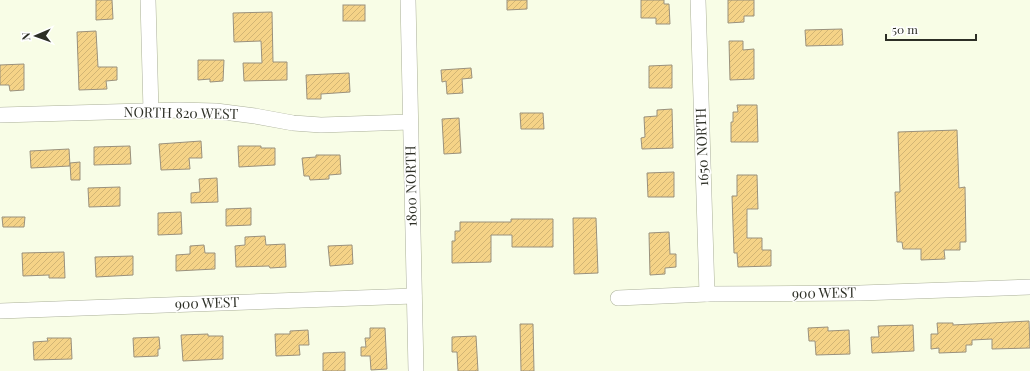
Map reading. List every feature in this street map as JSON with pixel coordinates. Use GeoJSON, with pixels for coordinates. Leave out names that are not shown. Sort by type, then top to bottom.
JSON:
{"type":"FeatureCollection","features":[{"type":"Feature","properties":{"kind":"street"},"geometry":{"type":"LineString","coordinates":[[148,0],[151,111]]}},
{"type":"Feature","properties":{"kind":"street","name":"1800 NORTH"},"geometry":{"type":"LineString","coordinates":[[408,0],[416,371]]}},
{"type":"Feature","properties":{"kind":"street","name":"1650 NORTH"},"geometry":{"type":"LineString","coordinates":[[698,0],[707,294]]}},
{"type":"Feature","properties":{"kind":"street","name":"NORTH 820 WEST"},"geometry":{"type":"LineString","coordinates":[[0,115],[151,111],[216,112],[255,116],[293,123],[321,125],[410,122]]}},
{"type":"Feature","properties":{"kind":"street","name":"900 WEST"},"geometry":{"type":"LineString","coordinates":[[618,298],[707,294],[860,293],[1030,288]]}},
{"type":"Feature","properties":{"kind":"street","name":"900 WEST"},"geometry":{"type":"LineString","coordinates":[[0,311],[414,296]]}},
{"type":"Feature","properties":{"kind":"building"},"geometry":{"type":"Polygon","coordinates":[[[96,0],[112,0],[113,19],[96,20],[96,0]]]}},
{"type":"Feature","properties":{"kind":"building"},"geometry":{"type":"Polygon","coordinates":[[[507,0],[527,0],[527,9],[507,10],[507,0]]]}},
{"type":"Feature","properties":{"kind":"building"},"geometry":{"type":"Polygon","coordinates":[[[641,0],[664,0],[664,4],[669,4],[670,24],[656,24],[656,18],[641,18],[641,0]]]}},
{"type":"Feature","properties":{"kind":"building"},"geometry":{"type":"Polygon","coordinates":[[[728,0],[754,0],[754,16],[744,16],[744,22],[728,23],[728,0]]]}},
{"type":"Feature","properties":{"kind":"building"},"geometry":{"type":"Polygon","coordinates":[[[343,5],[365,5],[365,21],[343,21],[343,5]]]}},
{"type":"Feature","properties":{"kind":"building"},"geometry":{"type":"Polygon","coordinates":[[[272,12],[273,62],[287,62],[287,80],[244,81],[243,63],[262,63],[261,41],[234,42],[233,13],[272,12]]]}},
{"type":"Feature","properties":{"kind":"building"},"geometry":{"type":"Polygon","coordinates":[[[842,29],[843,45],[806,46],[805,30],[842,29]]]}},
{"type":"Feature","properties":{"kind":"building"},"geometry":{"type":"Polygon","coordinates":[[[96,31],[98,67],[117,67],[117,80],[106,81],[107,89],[79,90],[77,32],[96,31]]]}},
{"type":"Feature","properties":{"kind":"building"},"geometry":{"type":"Polygon","coordinates":[[[729,41],[743,41],[743,50],[754,49],[754,79],[730,80],[729,41]]]}},
{"type":"Feature","properties":{"kind":"building"},"geometry":{"type":"Polygon","coordinates":[[[198,60],[224,60],[223,81],[210,82],[210,79],[198,80],[198,60]]]}},
{"type":"Feature","properties":{"kind":"building"},"geometry":{"type":"Polygon","coordinates":[[[24,64],[24,90],[10,91],[9,85],[0,85],[0,65],[24,64]]]}},
{"type":"Feature","properties":{"kind":"building"},"geometry":{"type":"Polygon","coordinates":[[[672,65],[672,88],[649,88],[649,66],[672,65]]]}},
{"type":"Feature","properties":{"kind":"building"},"geometry":{"type":"Polygon","coordinates":[[[471,68],[472,78],[462,79],[463,93],[447,94],[446,81],[442,82],[441,70],[471,68]]]}},
{"type":"Feature","properties":{"kind":"building"},"geometry":{"type":"Polygon","coordinates":[[[349,73],[350,92],[321,94],[321,99],[307,99],[306,75],[349,73]]]}},
{"type":"Feature","properties":{"kind":"building"},"geometry":{"type":"Polygon","coordinates":[[[737,105],[757,105],[758,142],[731,142],[731,122],[733,122],[733,112],[738,112],[737,105]]]}},
{"type":"Feature","properties":{"kind":"building"},"geometry":{"type":"Polygon","coordinates":[[[672,109],[673,148],[642,149],[641,138],[645,137],[644,117],[657,116],[657,110],[672,109]]]}},
{"type":"Feature","properties":{"kind":"building"},"geometry":{"type":"Polygon","coordinates":[[[520,113],[543,113],[544,129],[521,129],[520,113]]]}},
{"type":"Feature","properties":{"kind":"building"},"geometry":{"type":"Polygon","coordinates":[[[459,118],[461,153],[444,154],[442,119],[459,118]]]}},
{"type":"Feature","properties":{"kind":"building"},"geometry":{"type":"Polygon","coordinates":[[[957,130],[959,188],[965,187],[966,242],[960,242],[960,250],[944,250],[945,259],[921,260],[921,249],[903,249],[902,242],[897,242],[895,192],[900,192],[898,132],[957,130]]]}},
{"type":"Feature","properties":{"kind":"building"},"geometry":{"type":"Polygon","coordinates":[[[201,141],[202,158],[189,158],[190,169],[161,170],[159,144],[201,141]]]}},
{"type":"Feature","properties":{"kind":"building"},"geometry":{"type":"Polygon","coordinates":[[[130,146],[131,164],[94,165],[94,147],[130,146]]]}},
{"type":"Feature","properties":{"kind":"building"},"geometry":{"type":"Polygon","coordinates":[[[238,146],[261,146],[261,148],[275,148],[275,165],[239,167],[238,146]]]}},
{"type":"Feature","properties":{"kind":"building"},"geometry":{"type":"Polygon","coordinates":[[[69,149],[70,166],[31,168],[30,151],[69,149]]]}},
{"type":"Feature","properties":{"kind":"building"},"geometry":{"type":"Polygon","coordinates":[[[316,155],[340,155],[341,174],[329,175],[329,179],[310,180],[309,176],[304,176],[302,158],[316,157],[316,155]]]}},
{"type":"Feature","properties":{"kind":"building"},"geometry":{"type":"Polygon","coordinates":[[[80,162],[80,180],[71,180],[70,163],[80,162]]]}},
{"type":"Feature","properties":{"kind":"building"},"geometry":{"type":"Polygon","coordinates":[[[674,172],[674,197],[648,197],[647,173],[674,172]]]}},
{"type":"Feature","properties":{"kind":"building"},"geometry":{"type":"Polygon","coordinates":[[[737,175],[757,175],[758,209],[747,209],[747,238],[762,238],[762,250],[771,250],[771,266],[738,267],[737,253],[734,253],[732,196],[737,196],[737,175]]]}},
{"type":"Feature","properties":{"kind":"building"},"geometry":{"type":"Polygon","coordinates":[[[217,178],[218,202],[191,203],[191,193],[200,192],[199,179],[217,178]]]}},
{"type":"Feature","properties":{"kind":"building"},"geometry":{"type":"Polygon","coordinates":[[[120,187],[120,206],[89,207],[88,188],[120,187]]]}},
{"type":"Feature","properties":{"kind":"building"},"geometry":{"type":"Polygon","coordinates":[[[251,208],[251,225],[226,226],[226,209],[251,208]]]}},
{"type":"Feature","properties":{"kind":"building"},"geometry":{"type":"Polygon","coordinates":[[[181,212],[182,234],[158,235],[158,213],[181,212]]]}},
{"type":"Feature","properties":{"kind":"building"},"geometry":{"type":"Polygon","coordinates":[[[2,217],[25,217],[24,227],[3,227],[2,217]]]}},
{"type":"Feature","properties":{"kind":"building"},"geometry":{"type":"Polygon","coordinates":[[[573,218],[596,218],[598,273],[574,274],[573,218]]]}},
{"type":"Feature","properties":{"kind":"building"},"geometry":{"type":"Polygon","coordinates":[[[511,219],[553,219],[553,247],[512,247],[512,235],[491,235],[491,262],[452,263],[452,241],[455,241],[455,231],[460,231],[460,222],[511,222],[511,219]]]}},
{"type":"Feature","properties":{"kind":"building"},"geometry":{"type":"Polygon","coordinates":[[[669,232],[670,254],[676,254],[676,267],[665,268],[665,274],[650,275],[649,233],[669,232]]]}},
{"type":"Feature","properties":{"kind":"building"},"geometry":{"type":"Polygon","coordinates":[[[265,236],[266,245],[285,244],[286,267],[236,267],[235,246],[245,245],[245,237],[265,236]]]}},
{"type":"Feature","properties":{"kind":"building"},"geometry":{"type":"Polygon","coordinates":[[[204,245],[205,253],[215,253],[215,269],[176,271],[176,255],[190,254],[190,246],[204,245]]]}},
{"type":"Feature","properties":{"kind":"building"},"geometry":{"type":"Polygon","coordinates":[[[352,245],[353,264],[330,266],[328,246],[352,245]]]}},
{"type":"Feature","properties":{"kind":"building"},"geometry":{"type":"Polygon","coordinates":[[[64,252],[65,278],[49,278],[49,275],[23,276],[22,253],[64,252]]]}},
{"type":"Feature","properties":{"kind":"building"},"geometry":{"type":"Polygon","coordinates":[[[133,256],[133,275],[96,277],[95,257],[133,256]]]}},
{"type":"Feature","properties":{"kind":"building"},"geometry":{"type":"Polygon","coordinates":[[[1029,321],[1030,348],[992,349],[992,339],[972,340],[972,345],[966,345],[966,352],[939,353],[939,348],[931,349],[931,334],[938,334],[937,323],[953,323],[953,325],[1029,321]]]}},
{"type":"Feature","properties":{"kind":"building"},"geometry":{"type":"Polygon","coordinates":[[[520,324],[533,324],[534,371],[521,371],[520,324]]]}},
{"type":"Feature","properties":{"kind":"building"},"geometry":{"type":"Polygon","coordinates":[[[913,325],[914,351],[872,353],[871,337],[879,337],[878,326],[913,325]]]}},
{"type":"Feature","properties":{"kind":"building"},"geometry":{"type":"Polygon","coordinates":[[[828,327],[828,331],[849,330],[850,354],[816,355],[815,341],[809,341],[808,328],[828,327]]]}},
{"type":"Feature","properties":{"kind":"building"},"geometry":{"type":"Polygon","coordinates":[[[370,328],[385,328],[387,369],[371,370],[370,356],[361,356],[361,347],[366,347],[365,338],[370,338],[370,328]]]}},
{"type":"Feature","properties":{"kind":"building"},"geometry":{"type":"Polygon","coordinates":[[[308,330],[309,345],[299,345],[300,355],[276,356],[275,334],[290,334],[290,331],[308,330]]]}},
{"type":"Feature","properties":{"kind":"building"},"geometry":{"type":"Polygon","coordinates":[[[208,334],[208,336],[223,336],[223,359],[183,361],[181,335],[208,334]]]}},
{"type":"Feature","properties":{"kind":"building"},"geometry":{"type":"Polygon","coordinates":[[[476,336],[478,371],[458,371],[457,352],[452,352],[452,337],[476,336]]]}},
{"type":"Feature","properties":{"kind":"building"},"geometry":{"type":"Polygon","coordinates":[[[159,337],[160,349],[158,349],[158,356],[134,357],[133,338],[159,337]]]}},
{"type":"Feature","properties":{"kind":"building"},"geometry":{"type":"Polygon","coordinates":[[[47,338],[71,338],[72,359],[34,360],[33,342],[48,341],[47,338]]]}},
{"type":"Feature","properties":{"kind":"building"},"geometry":{"type":"Polygon","coordinates":[[[345,352],[345,371],[323,371],[323,353],[345,352]]]}}]}
